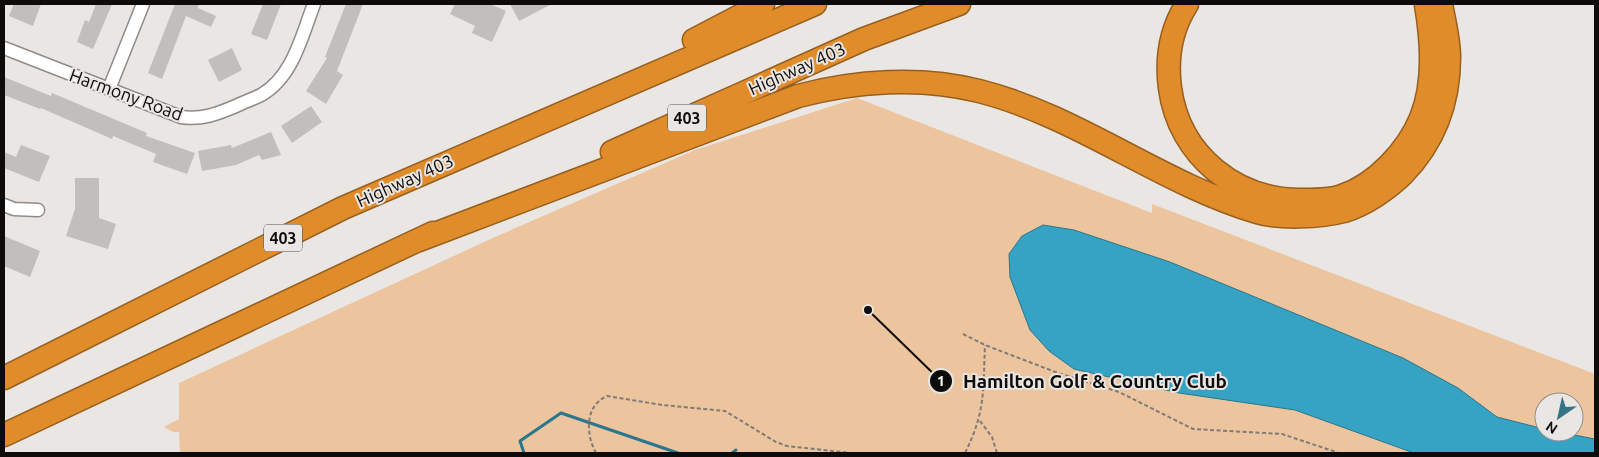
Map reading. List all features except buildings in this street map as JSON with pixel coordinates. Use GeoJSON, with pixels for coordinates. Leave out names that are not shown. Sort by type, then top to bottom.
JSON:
{"type":"FeatureCollection","features":[{"type":"Feature","properties":{"kind":"highway"},"geometry":{"type":"LineString","coordinates":[[568,109],[764,4]]}},
{"type":"Feature","properties":{"kind":"highway","name":"Highway 403"},"geometry":{"type":"LineString","coordinates":[[4,378],[343,208],[568,109],[815,4]]}},
{"type":"Feature","properties":{"kind":"highway","name":"Highway 403"},"geometry":{"type":"LineString","coordinates":[[419,240],[501,201],[864,39],[959,4]]}},
{"type":"Feature","properties":{"kind":"highway"},"geometry":{"type":"LineString","coordinates":[[1186,4],[1173,37],[1169,54],[1168,73],[1172,101],[1179,125],[1198,154],[1224,179],[1254,193],[1288,201],[1319,200],[1343,196],[1375,177],[1389,166],[1404,148],[1422,117],[1430,76],[1430,28],[1426,4]]}},
{"type":"Feature","properties":{"kind":"highway"},"geometry":{"type":"LineString","coordinates":[[419,240],[798,96],[832,87],[879,83],[927,84],[977,91],[1023,105],[1081,130],[1192,186],[1258,212],[1299,216],[1344,211],[1370,199],[1397,180],[1420,156],[1438,122],[1446,90],[1449,57],[1441,4]]}},
{"type":"Feature","properties":{"kind":"highway","name":"403"},"geometry":{"type":"LineString","coordinates":[[4,435],[419,240]]}},
{"type":"Feature","properties":{"kind":"street"},"geometry":{"type":"LineString","coordinates":[[109,89],[143,4]]}},
{"type":"Feature","properties":{"kind":"street","name":"Harmony Road"},"geometry":{"type":"LineString","coordinates":[[4,48],[181,117],[196,119],[216,115],[262,94],[279,80],[293,60],[314,4]]}},
{"type":"Feature","properties":{"kind":"street"},"geometry":{"type":"LineString","coordinates":[[4,205],[14,209],[38,210]]}},
{"type":"Feature","properties":{"kind":"path"},"geometry":{"type":"LineString","coordinates":[[963,334],[985,345],[1058,373],[1119,392],[1193,429],[1282,434],[1339,453]]}},
{"type":"Feature","properties":{"kind":"path"},"geometry":{"type":"LineString","coordinates":[[965,453],[980,421],[984,386],[985,345]]}},
{"type":"Feature","properties":{"kind":"path"},"geometry":{"type":"LineString","coordinates":[[596,453],[589,436],[589,420],[595,405],[607,396],[662,405],[725,411],[776,442],[787,446],[851,453]]}},
{"type":"Feature","properties":{"kind":"path"},"geometry":{"type":"LineString","coordinates":[[980,421],[992,437],[997,453]]}},
{"type":"Feature","properties":{"kind":"shaded area"},"geometry":{"type":"Polygon","coordinates":[[[857,98],[1152,213],[1152,204],[1595,374],[1595,453],[180,453],[179,432],[173,432],[164,427],[179,419],[179,383],[495,237],[695,150],[857,98]]]}},
{"type":"Feature","properties":{"kind":"water"},"geometry":{"type":"Polygon","coordinates":[[[1043,225],[1074,230],[1170,262],[1403,358],[1458,388],[1497,417],[1534,426],[1534,442],[1584,442],[1584,437],[1595,439],[1595,453],[1414,453],[1295,410],[1179,393],[1074,369],[1049,351],[1030,330],[1010,277],[1009,254],[1022,236],[1043,225]]]}},
{"type":"Feature","properties":{"kind":"waterway"},"geometry":{"type":"LineString","coordinates":[[524,453],[520,441],[561,413],[678,453]]}},
{"type":"Feature","properties":{"kind":"waterway"},"geometry":{"type":"LineString","coordinates":[[732,453],[736,450]]}},
{"type":"Feature","properties":{"kind":"place","name":"Hamilton Golf & Country Club"},"geometry":{"type":"Point","coordinates":[868,310]}}]}
